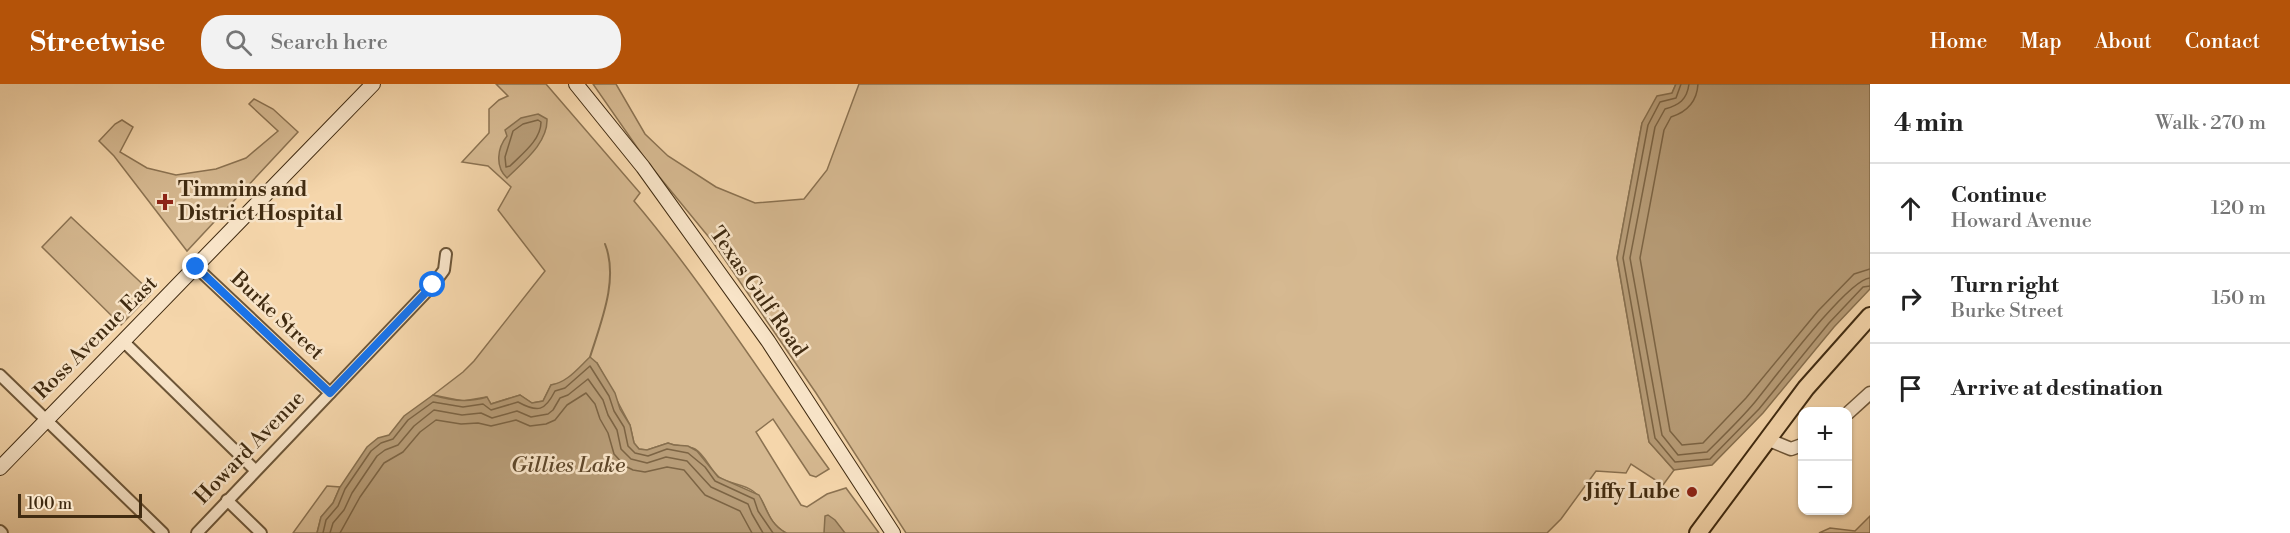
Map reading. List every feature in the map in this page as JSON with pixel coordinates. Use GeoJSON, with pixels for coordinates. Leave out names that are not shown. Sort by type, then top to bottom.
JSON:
{"type":"FeatureCollection","features":[{"type":"Feature","properties":{"kind":"main road","name":"Ross Avenue East"},"geometry":{"type":"LineString","coordinates":[[0,468],[45,419],[373,84]]}},
{"type":"Feature","properties":{"kind":"main road","name":"Texas Gulf Road"},"geometry":{"type":"LineString","coordinates":[[576,84],[643,167],[768,341],[893,533]]}},
{"type":"Feature","properties":{"kind":"main road"},"geometry":{"type":"LineString","coordinates":[[1698,533],[1806,388],[1870,315]]}},
{"type":"Feature","properties":{"kind":"street","name":"Howard Avenue"},"geometry":{"type":"LineString","coordinates":[[199,532],[255,470],[433,285],[444,270],[446,254]]}},
{"type":"Feature","properties":{"kind":"street","name":"Burke Street"},"geometry":{"type":"LineString","coordinates":[[196,267],[330,393]]}},
{"type":"Feature","properties":{"kind":"street"},"geometry":{"type":"LineString","coordinates":[[123,341],[255,470]]}},
{"type":"Feature","properties":{"kind":"street"},"geometry":{"type":"LineString","coordinates":[[0,375],[163,533]]}},
{"type":"Feature","properties":{"kind":"street"},"geometry":{"type":"LineString","coordinates":[[1852,409],[1870,393]]}},
{"type":"Feature","properties":{"kind":"street"},"geometry":{"type":"LineString","coordinates":[[1769,440],[1791,449],[1798,447]]}},
{"type":"Feature","properties":{"kind":"street"},"geometry":{"type":"LineString","coordinates":[[227,500],[261,533]]}},
{"type":"Feature","properties":{"kind":"shaded area"},"geometry":{"type":"Polygon","coordinates":[[[496,84],[546,84],[640,193],[634,201],[710,299],[829,469],[816,477],[810,475],[773,419],[756,432],[801,505],[807,507],[827,494],[846,488],[879,533],[786,533],[774,523],[758,495],[719,477],[695,449],[668,443],[647,450],[639,449],[634,443],[630,425],[597,363],[561,383],[551,385],[543,401],[532,403],[520,395],[491,404],[486,397],[463,401],[433,395],[474,361],[545,271],[498,210],[511,187],[488,166],[462,162],[489,133],[489,109],[508,96],[496,84]]]}},
{"type":"Feature","properties":{"kind":"shaded area"},"geometry":{"type":"Polygon","coordinates":[[[593,84],[616,84],[645,134],[668,156],[716,187],[755,203],[804,199],[827,170],[859,84],[1676,84],[1672,93],[1642,123],[1617,258],[1649,442],[1674,470],[1663,485],[1631,464],[1626,473],[1596,471],[1561,519],[1547,533],[906,533],[816,393],[712,241],[648,163],[593,84]]]}},
{"type":"Feature","properties":{"kind":"shaded area"},"geometry":{"type":"Polygon","coordinates":[[[254,99],[273,109],[298,132],[187,251],[114,156],[99,141],[122,120],[133,127],[120,152],[147,168],[176,175],[216,169],[246,158],[278,131],[249,104],[254,99]]]}},
{"type":"Feature","properties":{"kind":"shaded area"},"geometry":{"type":"Polygon","coordinates":[[[71,217],[152,293],[121,325],[42,247],[71,217]]]}},
{"type":"Feature","properties":{"kind":"shaded area"},"geometry":{"type":"Polygon","coordinates":[[[327,486],[340,487],[333,503],[321,517],[317,533],[293,533],[327,486]]]}},
{"type":"Feature","properties":{"kind":"shaded area"},"geometry":{"type":"Polygon","coordinates":[[[1870,516],[1870,533],[1819,533],[1830,528],[1855,531],[1870,516]]]}},
{"type":"Feature","properties":{"kind":"water"},"geometry":{"type":"Polygon","coordinates":[[[1676,84],[1870,84],[1870,289],[1834,327],[1763,413],[1712,465],[1674,470],[1649,442],[1617,258],[1642,123],[1657,96],[1672,93],[1676,84]]]}},
{"type":"Feature","properties":{"kind":"water"},"geometry":{"type":"Polygon","coordinates":[[[538,114],[547,119],[543,136],[527,159],[507,178],[499,163],[499,152],[507,136],[505,130],[521,118],[538,114]]]}},
{"type":"Feature","properties":{"kind":"water","name":"Gillies Lake"},"geometry":{"type":"Polygon","coordinates":[[[590,357],[597,363],[615,393],[620,409],[630,425],[634,443],[639,449],[647,450],[668,443],[688,446],[697,451],[718,477],[759,495],[772,521],[786,533],[317,533],[321,517],[333,503],[340,487],[367,447],[378,438],[389,435],[404,416],[433,395],[460,401],[487,397],[491,404],[520,395],[532,403],[543,401],[551,385],[568,378],[590,357]]]}},
{"type":"Feature","properties":{"kind":"water"},"geometry":{"type":"Polygon","coordinates":[[[828,515],[845,533],[824,533],[825,516],[828,515]]]}},
{"type":"Feature","properties":{"kind":"waterway"},"geometry":{"type":"LineString","coordinates":[[590,357],[609,286],[609,257],[605,244]]}},
{"type":"Feature","properties":{"kind":"place","name":"Timmins and District Hospital"},"geometry":{"type":"Point","coordinates":[165,202]}},
{"type":"Feature","properties":{"kind":"place","name":"Jiffy Lube"},"geometry":{"type":"Point","coordinates":[1692,492]}},
{"type":"Feature","properties":{"kind":"route"},"geometry":{"type":"LineString","coordinates":[[196,267],[330,393],[433,285]]}}]}
